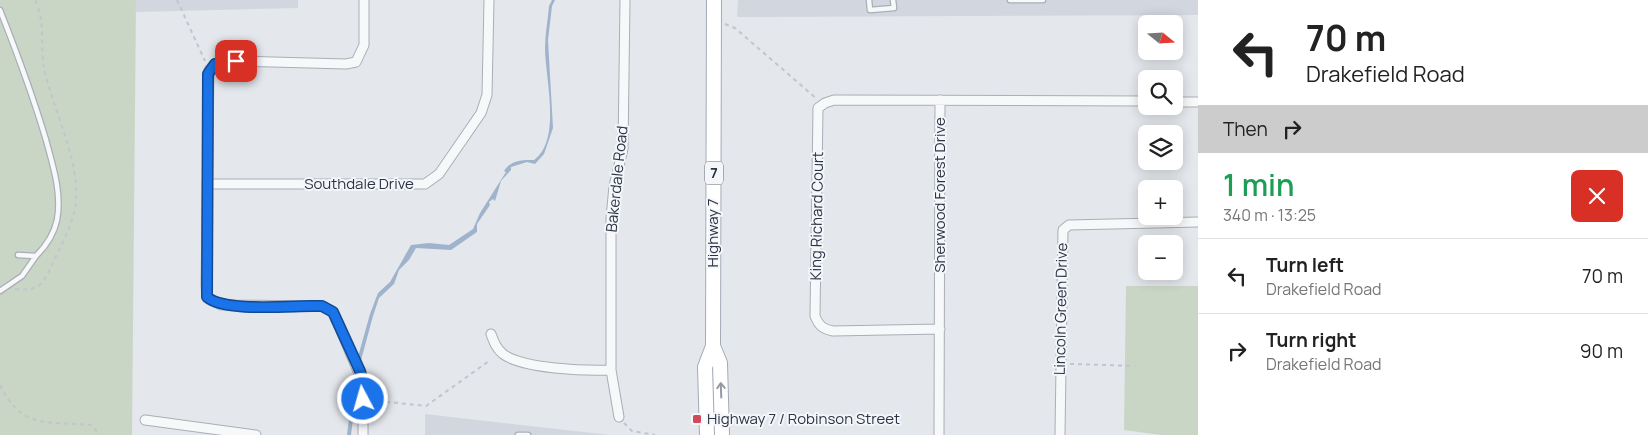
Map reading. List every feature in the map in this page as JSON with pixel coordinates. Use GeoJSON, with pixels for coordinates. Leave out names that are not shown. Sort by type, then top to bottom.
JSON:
{"type":"FeatureCollection","features":[{"type":"Feature","properties":{"kind":"main road","name":"Highway 7"},"geometry":{"type":"LineString","coordinates":[[707,435],[706,367],[713,346],[714,0]]}},
{"type":"Feature","properties":{"kind":"main road","name":"Highway 7"},"geometry":{"type":"LineString","coordinates":[[713,346],[720,363],[722,435]]}},
{"type":"Feature","properties":{"kind":"street"},"geometry":{"type":"LineString","coordinates":[[364,0],[364,45],[356,62],[346,64],[236,61],[215,64],[209,70],[207,184],[207,297],[213,302],[229,306],[322,306],[333,312],[360,371],[363,382],[364,435]]}},
{"type":"Feature","properties":{"kind":"street","name":"Southdale Drive"},"geometry":{"type":"LineString","coordinates":[[207,184],[425,184],[439,174],[481,112],[484,104],[487,95],[489,0]]}},
{"type":"Feature","properties":{"kind":"street","name":"Bakerdale Road"},"geometry":{"type":"LineString","coordinates":[[619,417],[611,370],[610,218],[614,186],[623,149],[624,0]]}},
{"type":"Feature","properties":{"kind":"street"},"geometry":{"type":"LineString","coordinates":[[823,104],[834,100],[940,100]]}},
{"type":"Feature","properties":{"kind":"street","name":"Sherwood Forest Drive"},"geometry":{"type":"LineString","coordinates":[[939,435],[940,100],[1138,101]]}},
{"type":"Feature","properties":{"kind":"street"},"geometry":{"type":"LineString","coordinates":[[1183,102],[1198,102]]}},
{"type":"Feature","properties":{"kind":"street","name":"King Richard Court"},"geometry":{"type":"LineString","coordinates":[[823,104],[818,108],[815,316],[818,324],[825,330],[833,331],[940,328]]}},
{"type":"Feature","properties":{"kind":"street","name":"Lincoln Green Drive"},"geometry":{"type":"LineString","coordinates":[[1060,435],[1063,230],[1069,225],[1198,222]]}},
{"type":"Feature","properties":{"kind":"street"},"geometry":{"type":"LineString","coordinates":[[491,334],[496,348],[515,360],[584,371],[611,370]]}},
{"type":"Feature","properties":{"kind":"street"},"geometry":{"type":"LineString","coordinates":[[145,420],[256,435]]}},
{"type":"Feature","properties":{"kind":"lane"},"geometry":{"type":"LineString","coordinates":[[869,0],[870,10],[894,8],[893,0]]}},
{"type":"Feature","properties":{"kind":"lane"},"geometry":{"type":"LineString","coordinates":[[1010,0],[1044,0]]}},
{"type":"Feature","properties":{"kind":"lane"},"geometry":{"type":"LineString","coordinates":[[0,10],[32,92],[54,171],[58,198],[57,221],[47,244],[22,276],[3,290]]}},
{"type":"Feature","properties":{"kind":"lane"},"geometry":{"type":"LineString","coordinates":[[18,255],[36,256]]}},
{"type":"Feature","properties":{"kind":"lane"},"geometry":{"type":"LineString","coordinates":[[518,435],[528,435]]}},
{"type":"Feature","properties":{"kind":"path"},"geometry":{"type":"LineString","coordinates":[[3,290],[30,290],[42,284],[48,276],[71,222],[76,188],[75,172],[44,66],[42,27],[36,0]]}},
{"type":"Feature","properties":{"kind":"path"},"geometry":{"type":"LineString","coordinates":[[177,0],[209,70]]}},
{"type":"Feature","properties":{"kind":"path"},"geometry":{"type":"LineString","coordinates":[[714,24],[729,24],[735,28],[823,104]]}},
{"type":"Feature","properties":{"kind":"path"},"geometry":{"type":"LineString","coordinates":[[363,399],[426,406],[489,361]]}},
{"type":"Feature","properties":{"kind":"path"},"geometry":{"type":"LineString","coordinates":[[1060,363],[1135,366]]}},
{"type":"Feature","properties":{"kind":"path"},"geometry":{"type":"LineString","coordinates":[[0,385],[6,396],[21,414],[51,424],[91,425],[100,435]]}},
{"type":"Feature","properties":{"kind":"path"},"geometry":{"type":"LineString","coordinates":[[619,417],[632,431],[655,435]]}},
{"type":"Feature","properties":{"kind":"shaded area"},"geometry":{"type":"Polygon","coordinates":[[[136,0],[298,0],[298,8],[136,12],[136,0]]]}},
{"type":"Feature","properties":{"kind":"shaded area"},"geometry":{"type":"Polygon","coordinates":[[[738,0],[1198,0],[1198,15],[737,17],[738,0]]]}},
{"type":"Feature","properties":{"kind":"shaded area"},"geometry":{"type":"Polygon","coordinates":[[[425,414],[610,435],[425,435],[425,414]]]}},
{"type":"Feature","properties":{"kind":"green space"},"geometry":{"type":"Polygon","coordinates":[[[0,0],[136,0],[132,435],[0,435],[0,0]]]}},
{"type":"Feature","properties":{"kind":"green space"},"geometry":{"type":"Polygon","coordinates":[[[1126,286],[1198,286],[1198,435],[1161,435],[1124,430],[1126,286]]]}},
{"type":"Feature","properties":{"kind":"water"},"geometry":{"type":"Polygon","coordinates":[[[552,0],[555,0],[552,6],[548,40],[553,128],[544,154],[535,164],[527,162],[511,167],[511,170],[501,181],[495,201],[493,199],[489,202],[490,205],[477,224],[477,232],[451,250],[416,248],[409,260],[399,270],[394,284],[379,298],[360,364],[351,435],[347,435],[356,364],[370,314],[378,293],[390,282],[411,245],[429,243],[449,245],[473,229],[480,213],[506,172],[504,171],[507,167],[517,161],[534,160],[543,151],[548,138],[550,124],[545,37],[549,6],[552,0]]]}},
{"type":"Feature","properties":{"kind":"place","name":"Highway 7 / Robinson Street"},"geometry":{"type":"Point","coordinates":[697,419]}},
{"type":"Feature","properties":{"kind":"route"},"geometry":{"type":"LineString","coordinates":[[236,61],[215,64],[208,74],[207,297],[213,302],[229,306],[322,306],[333,312],[360,371],[363,382],[363,399]]}}]}
